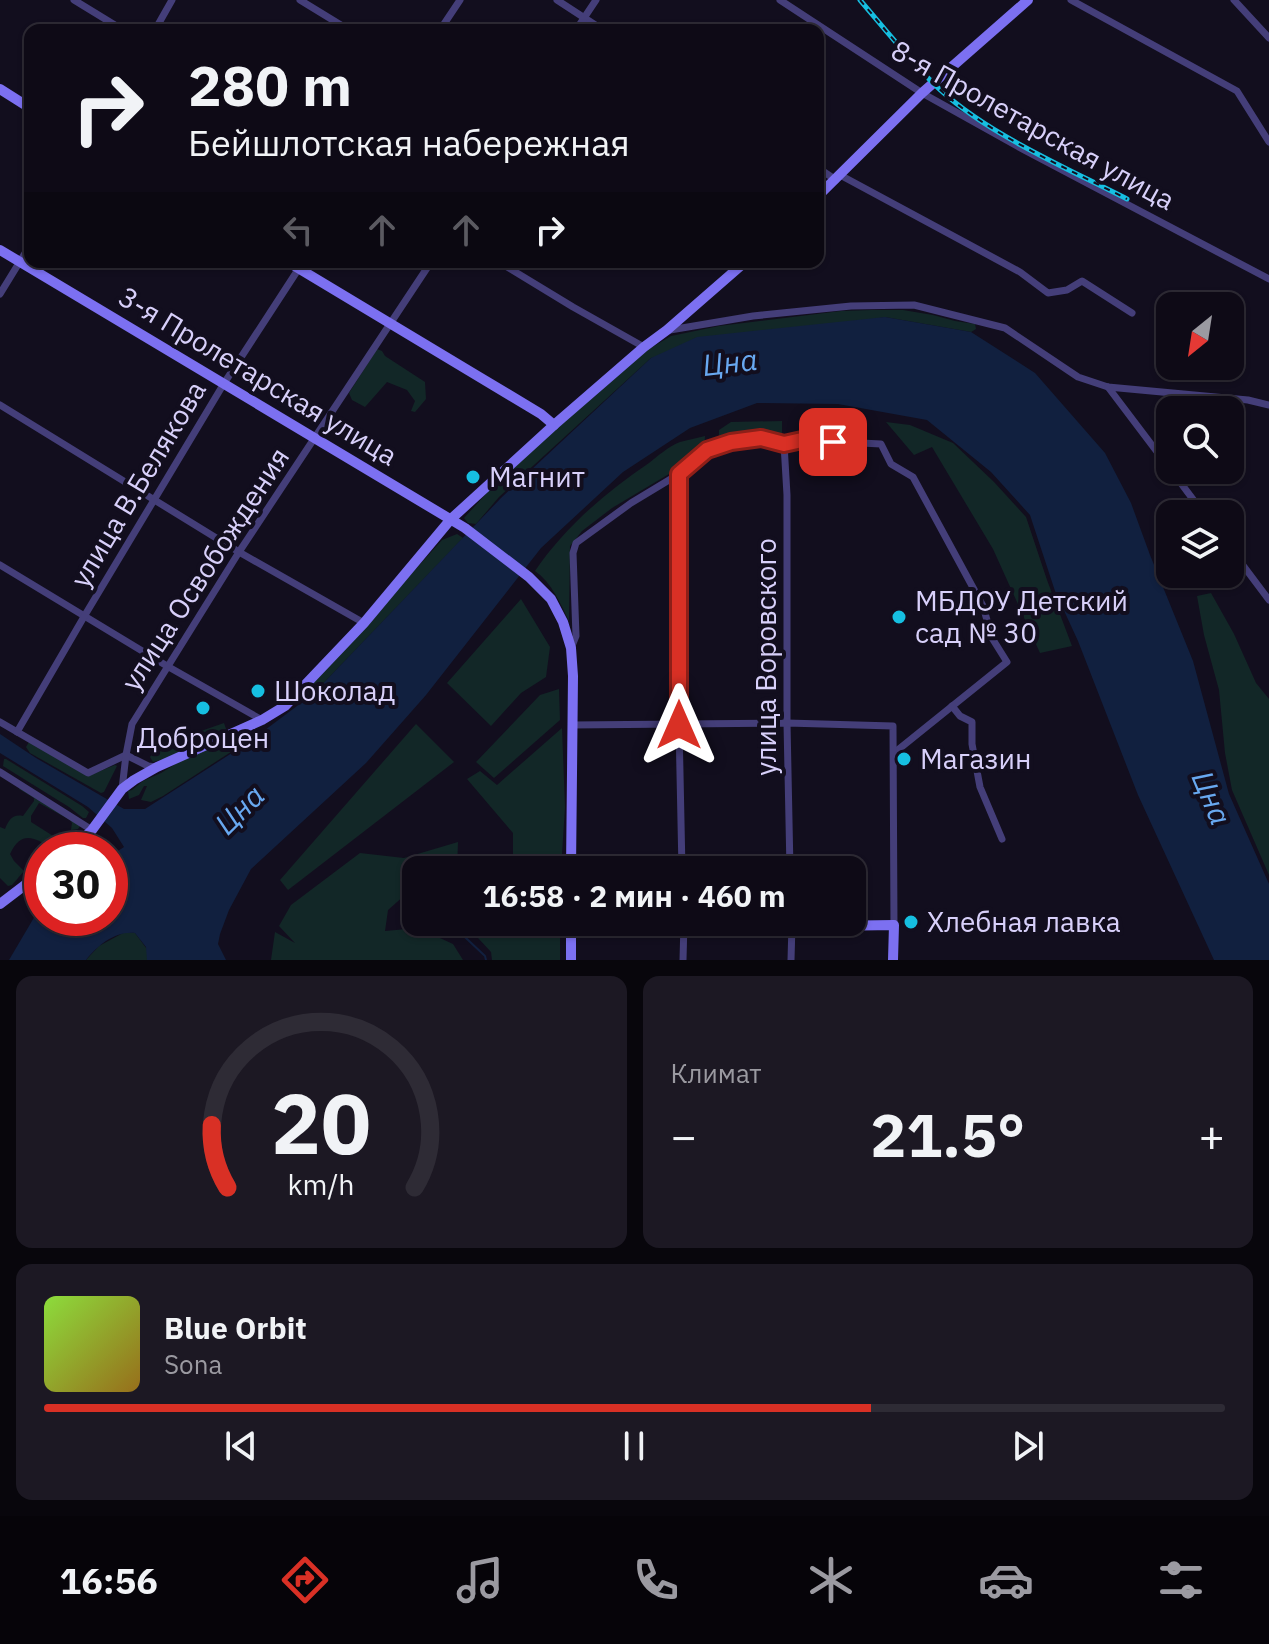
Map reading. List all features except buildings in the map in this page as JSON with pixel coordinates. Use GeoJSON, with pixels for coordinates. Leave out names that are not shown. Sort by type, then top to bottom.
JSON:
{"type":"FeatureCollection","features":[{"type":"Feature","properties":{"kind":"street"},"geometry":{"type":"LineString","coordinates":[[74,0],[113,24]]}},
{"type":"Feature","properties":{"kind":"street"},"geometry":{"type":"LineString","coordinates":[[158,24],[172,0]]}},
{"type":"Feature","properties":{"kind":"street"},"geometry":{"type":"LineString","coordinates":[[300,0],[339,24]]}},
{"type":"Feature","properties":{"kind":"street"},"geometry":{"type":"LineString","coordinates":[[444,24],[460,0]]}},
{"type":"Feature","properties":{"kind":"street"},"geometry":{"type":"LineString","coordinates":[[557,0],[594,24]]}},
{"type":"Feature","properties":{"kind":"street"},"geometry":{"type":"LineString","coordinates":[[580,24],[596,0]]}},
{"type":"Feature","properties":{"kind":"street","name":"8-я Пролетарская улица"},"geometry":{"type":"LineString","coordinates":[[780,0],[817,24]]}},
{"type":"Feature","properties":{"kind":"street"},"geometry":{"type":"LineString","coordinates":[[824,190],[922,93],[1028,0]]}},
{"type":"Feature","properties":{"kind":"street"},"geometry":{"type":"LineString","coordinates":[[1071,0],[1237,91],[1269,142]]}},
{"type":"Feature","properties":{"kind":"street"},"geometry":{"type":"LineString","coordinates":[[1234,0],[1269,38]]}},
{"type":"Feature","properties":{"kind":"street","name":"8-я Пролетарская улица"},"geometry":{"type":"LineString","coordinates":[[824,29],[922,93],[1269,279]]}},
{"type":"Feature","properties":{"kind":"street"},"geometry":{"type":"LineString","coordinates":[[0,89],[24,104]]}},
{"type":"Feature","properties":{"kind":"street"},"geometry":{"type":"LineString","coordinates":[[824,171],[1020,272],[1048,293],[1067,290],[1082,281],[1132,313]]}},
{"type":"Feature","properties":{"kind":"street","name":"3-я Пролетарская улица"},"geometry":{"type":"LineString","coordinates":[[0,250],[24,264]]}},
{"type":"Feature","properties":{"kind":"street"},"geometry":{"type":"LineString","coordinates":[[0,294],[24,255]]}},
{"type":"Feature","properties":{"kind":"street","name":"3-я Пролетарская улица"},"geometry":{"type":"LineString","coordinates":[[30,268],[451,519],[529,577],[551,599],[563,622],[571,648],[571,856]]}},
{"type":"Feature","properties":{"kind":"street","name":"улица В.Белякова"},"geometry":{"type":"LineString","coordinates":[[17,732],[223,385],[299,268]]}},
{"type":"Feature","properties":{"kind":"street"},"geometry":{"type":"LineString","coordinates":[[306,268],[554,425]]}},
{"type":"Feature","properties":{"kind":"street","name":"улица Освобождения"},"geometry":{"type":"LineString","coordinates":[[122,789],[132,724],[239,552],[427,268]]}},
{"type":"Feature","properties":{"kind":"street"},"geometry":{"type":"LineString","coordinates":[[509,268],[644,347]]}},
{"type":"Feature","properties":{"kind":"street"},"geometry":{"type":"LineString","coordinates":[[731,268],[735,271]]}},
{"type":"Feature","properties":{"kind":"street"},"geometry":{"type":"LineString","coordinates":[[0,772],[92,830],[122,789],[157,767],[262,720],[285,706],[364,623],[451,519],[554,425],[738,268]]}},
{"type":"Feature","properties":{"kind":"street"},"geometry":{"type":"LineString","coordinates":[[667,330],[753,316],[851,306],[914,305],[1005,328],[1078,377],[1108,387],[1248,400],[1269,405]]}},
{"type":"Feature","properties":{"kind":"street"},"geometry":{"type":"LineString","coordinates":[[1108,387],[1156,450]]}},
{"type":"Feature","properties":{"kind":"street"},"geometry":{"type":"LineString","coordinates":[[0,405],[239,552],[364,623]]}},
{"type":"Feature","properties":{"kind":"street"},"geometry":{"type":"LineString","coordinates":[[571,648],[576,636],[573,553],[576,543],[631,503],[679,474],[707,450],[731,442],[761,438],[784,444],[802,440],[881,444],[891,464],[913,477],[983,606],[992,638],[1007,662],[894,753]]}},
{"type":"Feature","properties":{"kind":"street","name":"улица Воровского"},"geometry":{"type":"LineString","coordinates":[[784,444],[790,856]]}},
{"type":"Feature","properties":{"kind":"street"},"geometry":{"type":"LineString","coordinates":[[679,474],[682,856]]}},
{"type":"Feature","properties":{"kind":"street"},"geometry":{"type":"LineString","coordinates":[[1181,484],[1193,500]]}},
{"type":"Feature","properties":{"kind":"street"},"geometry":{"type":"LineString","coordinates":[[0,565],[262,720]]}},
{"type":"Feature","properties":{"kind":"street"},"geometry":{"type":"LineString","coordinates":[[1244,567],[1269,600]]}},
{"type":"Feature","properties":{"kind":"street"},"geometry":{"type":"LineString","coordinates":[[952,706],[960,716],[972,722],[972,744],[980,787],[1002,839]]}},
{"type":"Feature","properties":{"kind":"street"},"geometry":{"type":"LineString","coordinates":[[0,722],[88,773],[126,755],[157,767]]}},
{"type":"Feature","properties":{"kind":"street"},"geometry":{"type":"LineString","coordinates":[[572,725],[787,723],[893,726],[893,960]]}},
{"type":"Feature","properties":{"kind":"street"},"geometry":{"type":"LineString","coordinates":[[0,904],[24,886]]}},
{"type":"Feature","properties":{"kind":"street"},"geometry":{"type":"LineString","coordinates":[[866,925],[894,925]]}},
{"type":"Feature","properties":{"kind":"street"},"geometry":{"type":"LineString","coordinates":[[571,936],[571,960]]}},
{"type":"Feature","properties":{"kind":"street"},"geometry":{"type":"LineString","coordinates":[[683,960],[684,936]]}},
{"type":"Feature","properties":{"kind":"street"},"geometry":{"type":"LineString","coordinates":[[791,960],[792,936]]}},
{"type":"Feature","properties":{"kind":"green space"},"geometry":{"type":"Polygon","coordinates":[[[903,310],[975,324],[976,329],[971,332],[885,317],[651,358],[499,497],[476,524],[468,523],[464,518],[496,483],[567,419],[649,349],[671,336],[719,326],[841,311],[903,310]]]}},
{"type":"Feature","properties":{"kind":"green space"},"geometry":{"type":"Polygon","coordinates":[[[377,349],[425,382],[426,399],[415,412],[411,411],[415,401],[407,390],[387,382],[365,407],[352,400],[349,393],[377,349]]]}},
{"type":"Feature","properties":{"kind":"green space"},"geometry":{"type":"Polygon","coordinates":[[[782,421],[782,435],[746,434],[719,440],[719,430],[731,422],[782,421]]]}},
{"type":"Feature","properties":{"kind":"green space"},"geometry":{"type":"Polygon","coordinates":[[[886,422],[910,425],[953,443],[1026,517],[1072,646],[1040,653],[993,549],[932,447],[914,455],[886,422]]]}},
{"type":"Feature","properties":{"kind":"green space"},"geometry":{"type":"Polygon","coordinates":[[[705,436],[704,450],[612,508],[582,531],[570,546],[569,621],[551,587],[535,571],[573,525],[617,486],[672,446],[705,436]]]}},
{"type":"Feature","properties":{"kind":"green space"},"geometry":{"type":"Polygon","coordinates":[[[457,534],[463,538],[303,701],[301,696],[442,540],[457,534]]]}},
{"type":"Feature","properties":{"kind":"green space"},"geometry":{"type":"Polygon","coordinates":[[[1211,593],[1256,683],[1269,699],[1269,875],[1232,790],[1219,690],[1197,596],[1211,593]]]}},
{"type":"Feature","properties":{"kind":"green space"},"geometry":{"type":"Polygon","coordinates":[[[521,599],[550,647],[546,677],[521,693],[491,726],[447,683],[521,599]]]}},
{"type":"Feature","properties":{"kind":"green space"},"geometry":{"type":"Polygon","coordinates":[[[559,689],[560,720],[494,778],[476,762],[540,695],[559,689]]]}},
{"type":"Feature","properties":{"kind":"green space"},"geometry":{"type":"Polygon","coordinates":[[[224,723],[226,729],[223,735],[171,757],[153,762],[150,757],[158,746],[224,723]]]}},
{"type":"Feature","properties":{"kind":"green space"},"geometry":{"type":"Polygon","coordinates":[[[416,724],[454,762],[288,890],[280,880],[416,724]]]}},
{"type":"Feature","properties":{"kind":"green space"},"geometry":{"type":"Polygon","coordinates":[[[562,728],[565,807],[562,856],[513,856],[513,833],[467,779],[480,771],[497,785],[562,728]]]}},
{"type":"Feature","properties":{"kind":"green space"},"geometry":{"type":"Polygon","coordinates":[[[234,738],[240,746],[163,796],[151,802],[141,800],[147,786],[144,786],[139,795],[129,799],[128,791],[143,781],[190,755],[234,738]]]}},
{"type":"Feature","properties":{"kind":"green space"},"geometry":{"type":"Polygon","coordinates":[[[29,742],[93,774],[117,766],[101,793],[30,753],[26,747],[29,742]]]}},
{"type":"Feature","properties":{"kind":"green space"},"geometry":{"type":"Polygon","coordinates":[[[4,759],[82,806],[89,812],[86,818],[3,766],[4,759]]]}},
{"type":"Feature","properties":{"kind":"green space"},"geometry":{"type":"Polygon","coordinates":[[[20,786],[80,826],[71,830],[70,820],[39,803],[31,822],[47,832],[24,832],[24,838],[10,854],[24,871],[8,886],[0,878],[0,827],[5,829],[11,818],[23,816],[34,801],[19,789],[20,786]]]}},
{"type":"Feature","properties":{"kind":"green space"},"geometry":{"type":"Polygon","coordinates":[[[458,842],[458,856],[411,856],[458,842]]]}},
{"type":"Feature","properties":{"kind":"green space"},"geometry":{"type":"Polygon","coordinates":[[[360,853],[402,858],[402,898],[388,910],[385,931],[402,929],[402,936],[436,936],[453,944],[463,960],[271,960],[275,932],[295,943],[279,926],[291,905],[360,853]]]}},
{"type":"Feature","properties":{"kind":"green space"},"geometry":{"type":"Polygon","coordinates":[[[135,933],[155,960],[86,960],[99,946],[118,936],[135,933]]]}},
{"type":"Feature","properties":{"kind":"green space"},"geometry":{"type":"Polygon","coordinates":[[[476,936],[560,936],[560,960],[492,960],[491,952],[476,936]]]}},
{"type":"Feature","properties":{"kind":"water","name":"Цна"},"geometry":{"type":"Polygon","coordinates":[[[885,317],[971,332],[1035,373],[1105,453],[1131,503],[1156,570],[1156,588],[1163,588],[1193,661],[1229,794],[1269,884],[1269,960],[1214,960],[1138,795],[1078,641],[1055,591],[1030,515],[991,472],[927,420],[838,404],[757,403],[690,428],[623,472],[541,548],[426,695],[366,763],[251,869],[220,934],[218,944],[226,960],[147,960],[146,947],[135,933],[128,933],[128,832],[115,832],[88,807],[0,753],[0,734],[124,809],[145,809],[249,742],[313,694],[501,498],[651,358],[697,337],[885,317]]]}},
{"type":"Feature","properties":{"kind":"water"},"geometry":{"type":"Polygon","coordinates":[[[24,935],[117,936],[96,949],[86,960],[9,960],[24,935]]]}},
{"type":"Feature","properties":{"kind":"waterway"},"geometry":{"type":"LineString","coordinates":[[464,936],[486,960]]}},
{"type":"Feature","properties":{"kind":"railway"},"geometry":{"type":"LineString","coordinates":[[860,0],[914,63],[953,101],[1000,133],[1127,199]]}},
{"type":"Feature","properties":{"kind":"place","name":"Магнит"},"geometry":{"type":"Point","coordinates":[473,477]}},
{"type":"Feature","properties":{"kind":"place","name":"МБДОУ Детский сад № 30"},"geometry":{"type":"Point","coordinates":[899,617]}},
{"type":"Feature","properties":{"kind":"place","name":"Шоколад"},"geometry":{"type":"Point","coordinates":[258,691]}},
{"type":"Feature","properties":{"kind":"place","name":"Доброцен"},"geometry":{"type":"Point","coordinates":[203,708]}},
{"type":"Feature","properties":{"kind":"place","name":"Магазин"},"geometry":{"type":"Point","coordinates":[904,759]}},
{"type":"Feature","properties":{"kind":"place","name":"Хлебная лавка"},"geometry":{"type":"Point","coordinates":[911,922]}},
{"type":"Feature","properties":{"kind":"route"},"geometry":{"type":"LineString","coordinates":[[679,725],[679,474],[707,450],[731,442],[761,438],[784,444],[802,440],[833,442]]}}]}
